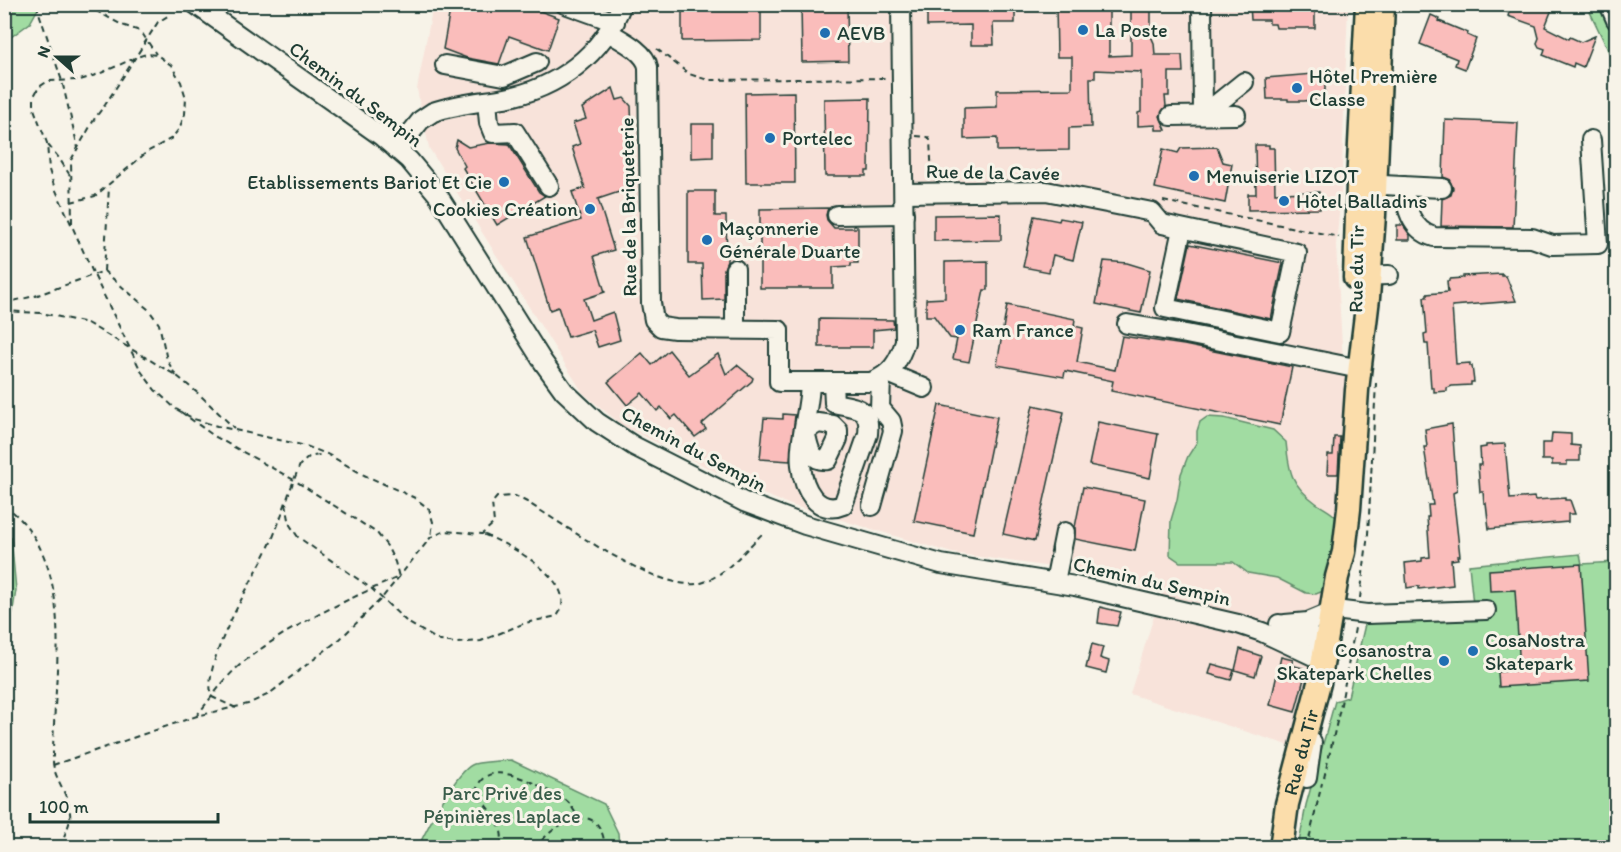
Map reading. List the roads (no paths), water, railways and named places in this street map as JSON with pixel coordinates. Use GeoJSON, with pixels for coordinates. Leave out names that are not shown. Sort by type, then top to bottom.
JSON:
{"type":"FeatureCollection","features":[{"type":"Feature","properties":{"kind":"main road","name":"Rue du Tir"},"geometry":{"type":"LineString","coordinates":[[1287,842],[1307,778],[1329,693],[1353,467],[1357,390],[1371,276],[1363,78],[1366,4]]}},
{"type":"Feature","properties":{"kind":"main road","name":"Rue du Tir"},"geometry":{"type":"LineString","coordinates":[[1367,185],[1378,113],[1383,4]]}},
{"type":"Feature","properties":{"kind":"main road","name":"Rue du Tir"},"geometry":{"type":"LineString","coordinates":[[1357,390],[1355,368],[1371,276]]}},
{"type":"Feature","properties":{"kind":"main road","name":"Rue du Tir"},"geometry":{"type":"LineString","coordinates":[[1287,842],[1287,804],[1338,612]]}},
{"type":"Feature","properties":{"kind":"street","name":"Chemin du Sempin"},"geometry":{"type":"LineString","coordinates":[[195,4],[397,150],[423,176],[448,208],[553,377],[577,404],[609,431],[744,502],[777,516],[940,564],[1055,582],[1238,624],[1325,654]]}},
{"type":"Feature","properties":{"kind":"street","name":"Rue de la Briqueterie"},"geometry":{"type":"LineString","coordinates":[[565,4],[611,27],[623,50],[646,59],[654,67],[652,316],[656,323],[661,327],[675,329],[779,330],[779,382],[871,382],[884,376]]}},
{"type":"Feature","properties":{"kind":"street"},"geometry":{"type":"LineString","coordinates":[[397,150],[422,120],[433,111],[551,93],[567,74],[583,62],[611,27],[622,4]]}},
{"type":"Feature","properties":{"kind":"street"},"geometry":{"type":"LineString","coordinates":[[872,506],[893,431],[891,421],[880,408],[884,376],[896,364],[905,342],[901,4]]}},
{"type":"Feature","properties":{"kind":"street","name":"Rue du Tir"},"geometry":{"type":"LineString","coordinates":[[1376,4],[1373,81],[1378,113]]}},
{"type":"Feature","properties":{"kind":"street"},"geometry":{"type":"LineString","coordinates":[[1609,4],[1617,20]]}},
{"type":"Feature","properties":{"kind":"street"},"geometry":{"type":"LineString","coordinates":[[1203,115],[1207,15]]}},
{"type":"Feature","properties":{"kind":"street"},"geometry":{"type":"LineString","coordinates":[[445,65],[504,76],[537,62]]}},
{"type":"Feature","properties":{"kind":"street"},"geometry":{"type":"LineString","coordinates":[[504,76],[508,98]]}},
{"type":"Feature","properties":{"kind":"street"},"geometry":{"type":"LineString","coordinates":[[1203,115],[1244,82]]}},
{"type":"Feature","properties":{"kind":"street"},"geometry":{"type":"LineString","coordinates":[[487,101],[489,123],[493,133],[515,132],[549,186]]}},
{"type":"Feature","properties":{"kind":"street"},"geometry":{"type":"LineString","coordinates":[[1171,116],[1236,115]]}},
{"type":"Feature","properties":{"kind":"street"},"geometry":{"type":"LineString","coordinates":[[1403,186],[1406,209],[1418,229],[1426,235],[1533,238],[1552,245],[1598,244],[1591,140]]}},
{"type":"Feature","properties":{"kind":"street"},"geometry":{"type":"LineString","coordinates":[[1367,185],[1442,188]]}},
{"type":"Feature","properties":{"kind":"street","name":"Rue de la Cavée"},"geometry":{"type":"LineString","coordinates":[[904,193],[1046,191],[1152,212],[1162,224],[1182,229]]}},
{"type":"Feature","properties":{"kind":"street"},"geometry":{"type":"LineString","coordinates":[[837,215],[904,214]]}},
{"type":"Feature","properties":{"kind":"street"},"geometry":{"type":"LineString","coordinates":[[1182,229],[1297,253],[1280,332],[1165,308],[1182,229]]}},
{"type":"Feature","properties":{"kind":"street"},"geometry":{"type":"LineString","coordinates":[[735,270],[735,328]]}},
{"type":"Feature","properties":{"kind":"street"},"geometry":{"type":"LineString","coordinates":[[1127,324],[1355,368]]}},
{"type":"Feature","properties":{"kind":"street"},"geometry":{"type":"LineString","coordinates":[[884,376],[924,388]]}},
{"type":"Feature","properties":{"kind":"street"},"geometry":{"type":"LineString","coordinates":[[810,382],[801,465],[808,490],[820,506],[841,506],[865,444],[869,424],[867,416],[857,408],[834,403],[833,382]]}},
{"type":"Feature","properties":{"kind":"street"},"geometry":{"type":"LineString","coordinates":[[1055,582],[1065,532]]}},
{"type":"Feature","properties":{"kind":"street"},"geometry":{"type":"LineString","coordinates":[[1338,612],[1388,614],[1486,610]]}},
{"type":"Feature","properties":{"kind":"street","name":"Chemin du Sempin"},"geometry":{"type":"LineString","coordinates":[[1238,624],[1308,622],[1338,612]]}},
{"type":"Feature","properties":{"kind":"street","name":"Chemin du Sempin"},"geometry":{"type":"LineString","coordinates":[[1279,624],[1314,637],[1325,654]]}},
{"type":"Feature","properties":{"kind":"street"},"geometry":{"type":"LineString","coordinates":[[1307,778],[1313,735],[1331,655],[1325,654]]}},
{"type":"Feature","properties":{"kind":"place","name":"La Poste"},"geometry":{"type":"Point","coordinates":[1083,30]}},
{"type":"Feature","properties":{"kind":"place","name":"AEVB"},"geometry":{"type":"Point","coordinates":[825,33]}},
{"type":"Feature","properties":{"kind":"place","name":"Hôtel Première Classe"},"geometry":{"type":"Point","coordinates":[1297,88]}},
{"type":"Feature","properties":{"kind":"place","name":"Portelec"},"geometry":{"type":"Point","coordinates":[770,138]}},
{"type":"Feature","properties":{"kind":"place","name":"Menuiserie LIZOT"},"geometry":{"type":"Point","coordinates":[1194,176]}},
{"type":"Feature","properties":{"kind":"place","name":"Etablissements Bariot Et Cie"},"geometry":{"type":"Point","coordinates":[504,182]}},
{"type":"Feature","properties":{"kind":"place","name":"Hôtel Balladins"},"geometry":{"type":"Point","coordinates":[1284,201]}},
{"type":"Feature","properties":{"kind":"place","name":"Cookies Création"},"geometry":{"type":"Point","coordinates":[590,209]}},
{"type":"Feature","properties":{"kind":"place","name":"Maçonnerie Générale Duarte"},"geometry":{"type":"Point","coordinates":[707,240]}},
{"type":"Feature","properties":{"kind":"place","name":"Ram France"},"geometry":{"type":"Point","coordinates":[960,330]}},
{"type":"Feature","properties":{"kind":"place","name":"CosaNostra Skatepark"},"geometry":{"type":"Point","coordinates":[1473,651]}},
{"type":"Feature","properties":{"kind":"place","name":"Cosanostra Skatepark Chelles"},"geometry":{"type":"Point","coordinates":[1444,661]}},
{"type":"Feature","properties":{"kind":"park label","name":"Parc Privé des Pépinières Laplace"},"geometry":{"type":"Point","coordinates":[502,804]}}]}
